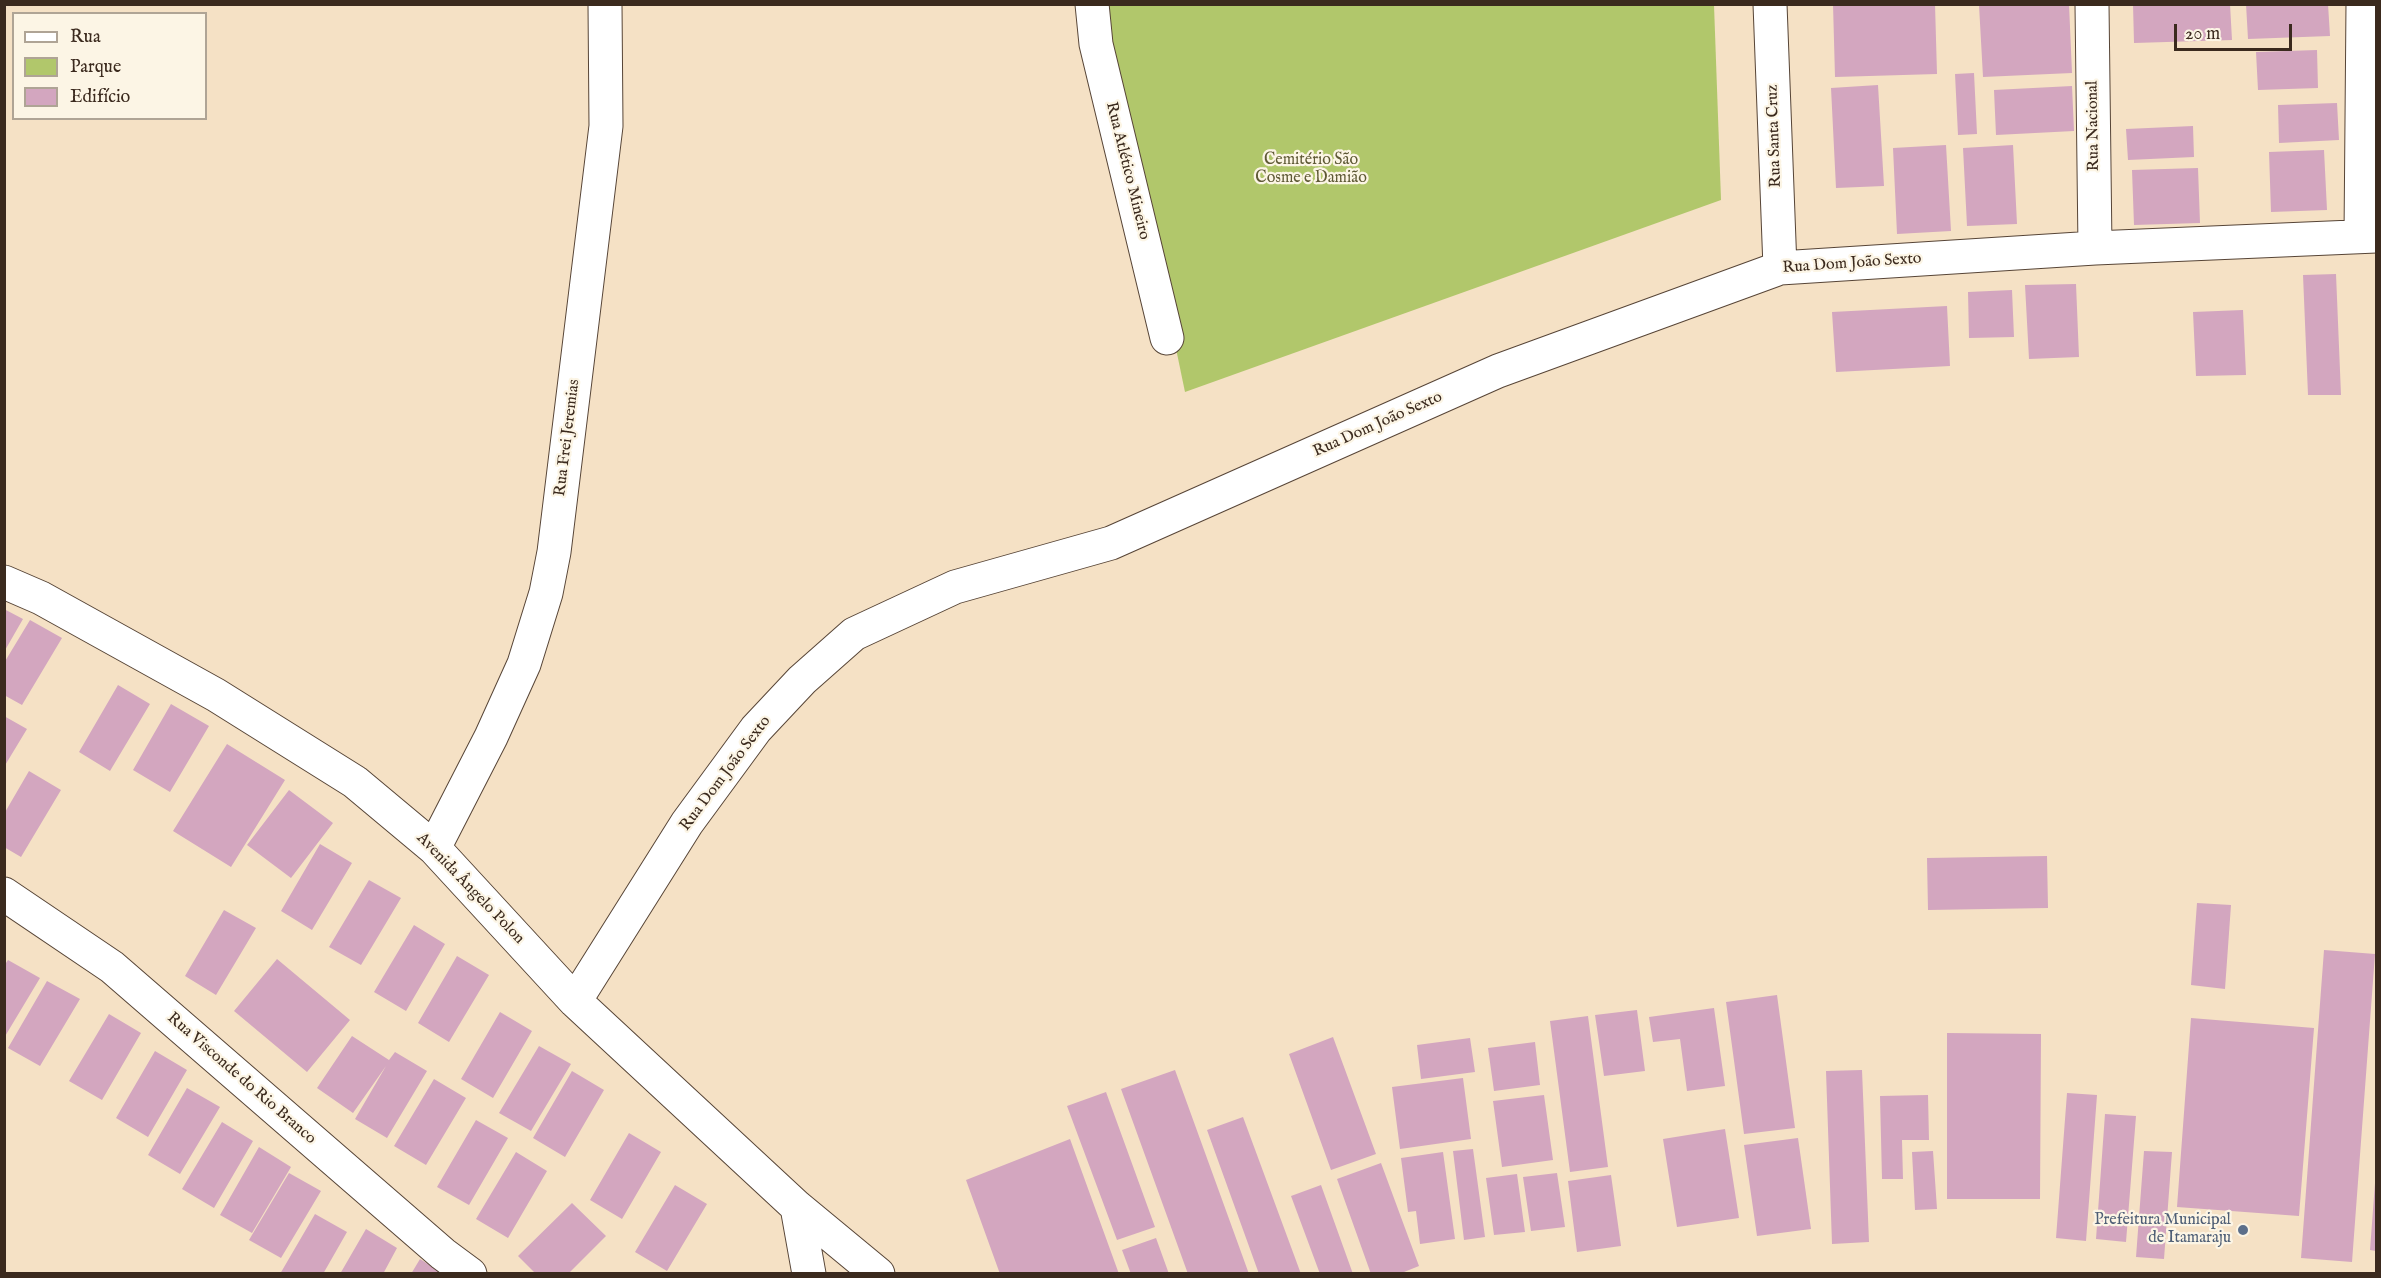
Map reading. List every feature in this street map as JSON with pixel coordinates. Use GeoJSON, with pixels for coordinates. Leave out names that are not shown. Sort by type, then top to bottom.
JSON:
{"type":"FeatureCollection","features":[{"type":"Feature","properties":{"kind":"street","name":"Rua Frei Jeremias"},"geometry":{"type":"LineString","coordinates":[[434,848],[491,737],[524,664],[550,572],[606,126],[605,4]]}},
{"type":"Feature","properties":{"kind":"street","name":"Rua Atlético Mineiro"},"geometry":{"type":"LineString","coordinates":[[1092,4],[1096,44],[1167,338]]}},
{"type":"Feature","properties":{"kind":"street","name":"Rua Santa Cruz"},"geometry":{"type":"LineString","coordinates":[[1770,4],[1780,268]]}},
{"type":"Feature","properties":{"kind":"street","name":"Rua Nacional"},"geometry":{"type":"LineString","coordinates":[[2092,4],[2095,248]]}},
{"type":"Feature","properties":{"kind":"street"},"geometry":{"type":"LineString","coordinates":[[2363,4],[2369,236]]}},
{"type":"Feature","properties":{"kind":"street","name":"Rua Dom João Sexto"},"geometry":{"type":"LineString","coordinates":[[575,1001],[687,824],[756,729],[802,680],[854,634],[955,587],[1111,543],[1498,371],[1780,268],[2095,248],[2369,236]]}},
{"type":"Feature","properties":{"kind":"street","name":"Avenida Ângelo Polon"},"geometry":{"type":"LineString","coordinates":[[4,582],[41,598],[226,701],[355,782],[434,848],[575,1001],[797,1207],[878,1274]]}},
{"type":"Feature","properties":{"kind":"street","name":"Rua Visconde do Rio Branco"},"geometry":{"type":"LineString","coordinates":[[4,894],[111,968],[434,1246],[470,1274]]}},
{"type":"Feature","properties":{"kind":"street"},"geometry":{"type":"LineString","coordinates":[[797,1207],[809,1274]]}},
{"type":"Feature","properties":{"kind":"green space","name":"Cemitério São Cosme e Damião"},"geometry":{"type":"Polygon","coordinates":[[[1109,5],[1714,5],[1721,200],[1185,392],[1110,31],[1109,5]]]}},
{"type":"Feature","properties":{"kind":"building"},"geometry":{"type":"Polygon","coordinates":[[[1833,4],[1935,4],[1937,74],[1835,77],[1833,4]]]}},
{"type":"Feature","properties":{"kind":"building"},"geometry":{"type":"Polygon","coordinates":[[[2069,4],[2072,73],[1983,77],[1979,5],[2069,4]]]}},
{"type":"Feature","properties":{"kind":"building"},"geometry":{"type":"Polygon","coordinates":[[[2133,4],[2230,4],[2232,40],[2134,43],[2133,4]]]}},
{"type":"Feature","properties":{"kind":"building"},"geometry":{"type":"Polygon","coordinates":[[[2246,4],[2328,4],[2330,36],[2248,39],[2246,4]]]}},
{"type":"Feature","properties":{"kind":"building"},"geometry":{"type":"Polygon","coordinates":[[[2317,50],[2318,88],[2258,90],[2256,52],[2317,50]]]}},
{"type":"Feature","properties":{"kind":"building"},"geometry":{"type":"Polygon","coordinates":[[[1974,73],[1977,134],[1958,135],[1955,74],[1974,73]]]}},
{"type":"Feature","properties":{"kind":"building"},"geometry":{"type":"Polygon","coordinates":[[[1878,85],[1884,186],[1836,188],[1831,88],[1878,85]]]}},
{"type":"Feature","properties":{"kind":"building"},"geometry":{"type":"Polygon","coordinates":[[[2072,86],[2074,131],[1996,135],[1994,90],[2072,86]]]}},
{"type":"Feature","properties":{"kind":"building"},"geometry":{"type":"Polygon","coordinates":[[[2337,103],[2339,140],[2279,143],[2278,105],[2337,103]]]}},
{"type":"Feature","properties":{"kind":"building"},"geometry":{"type":"Polygon","coordinates":[[[2193,126],[2194,157],[2128,160],[2126,129],[2193,126]]]}},
{"type":"Feature","properties":{"kind":"building"},"geometry":{"type":"Polygon","coordinates":[[[1946,145],[1951,231],[1897,234],[1893,148],[1946,145]]]}},
{"type":"Feature","properties":{"kind":"building"},"geometry":{"type":"Polygon","coordinates":[[[2013,145],[2017,224],[1967,226],[1963,148],[2013,145]]]}},
{"type":"Feature","properties":{"kind":"building"},"geometry":{"type":"Polygon","coordinates":[[[2324,150],[2327,210],[2271,212],[2269,152],[2324,150]]]}},
{"type":"Feature","properties":{"kind":"building"},"geometry":{"type":"Polygon","coordinates":[[[2198,168],[2200,223],[2134,225],[2132,170],[2198,168]]]}},
{"type":"Feature","properties":{"kind":"building"},"geometry":{"type":"Polygon","coordinates":[[[2336,274],[2341,395],[2308,395],[2303,275],[2336,274]]]}},
{"type":"Feature","properties":{"kind":"building"},"geometry":{"type":"Polygon","coordinates":[[[2076,284],[2079,357],[2029,359],[2025,285],[2076,284]]]}},
{"type":"Feature","properties":{"kind":"building"},"geometry":{"type":"Polygon","coordinates":[[[2012,290],[2014,337],[1969,338],[1968,292],[2012,290]]]}},
{"type":"Feature","properties":{"kind":"building"},"geometry":{"type":"Polygon","coordinates":[[[1947,306],[1950,366],[1836,372],[1832,312],[1947,306]]]}},
{"type":"Feature","properties":{"kind":"building"},"geometry":{"type":"Polygon","coordinates":[[[2243,310],[2246,375],[2196,376],[2193,312],[2243,310]]]}},
{"type":"Feature","properties":{"kind":"building"},"geometry":{"type":"Polygon","coordinates":[[[4,609],[23,619],[4,652],[4,609]]]}},
{"type":"Feature","properties":{"kind":"building"},"geometry":{"type":"Polygon","coordinates":[[[30,620],[62,638],[22,705],[4,695],[4,663],[30,620]]]}},
{"type":"Feature","properties":{"kind":"building"},"geometry":{"type":"Polygon","coordinates":[[[118,685],[150,704],[110,771],[79,752],[118,685]]]}},
{"type":"Feature","properties":{"kind":"building"},"geometry":{"type":"Polygon","coordinates":[[[171,704],[209,726],[170,792],[133,770],[171,704]]]}},
{"type":"Feature","properties":{"kind":"building"},"geometry":{"type":"Polygon","coordinates":[[[4,716],[27,729],[4,767],[4,716]]]}},
{"type":"Feature","properties":{"kind":"building"},"geometry":{"type":"Polygon","coordinates":[[[227,744],[285,780],[231,867],[173,831],[227,744]]]}},
{"type":"Feature","properties":{"kind":"building"},"geometry":{"type":"Polygon","coordinates":[[[29,771],[61,790],[21,857],[4,847],[4,814],[29,771]]]}},
{"type":"Feature","properties":{"kind":"building"},"geometry":{"type":"Polygon","coordinates":[[[289,790],[333,823],[291,878],[247,845],[289,790]]]}},
{"type":"Feature","properties":{"kind":"building"},"geometry":{"type":"Polygon","coordinates":[[[320,844],[352,863],[312,930],[281,911],[320,844]]]}},
{"type":"Feature","properties":{"kind":"building"},"geometry":{"type":"Polygon","coordinates":[[[2047,856],[2048,908],[1928,910],[1927,858],[2047,856]]]}},
{"type":"Feature","properties":{"kind":"building"},"geometry":{"type":"Polygon","coordinates":[[[369,880],[401,898],[361,965],[329,947],[369,880]]]}},
{"type":"Feature","properties":{"kind":"building"},"geometry":{"type":"Polygon","coordinates":[[[2197,903],[2231,905],[2225,989],[2191,985],[2197,903]]]}},
{"type":"Feature","properties":{"kind":"building"},"geometry":{"type":"Polygon","coordinates":[[[224,910],[256,928],[216,995],[185,976],[224,910]]]}},
{"type":"Feature","properties":{"kind":"building"},"geometry":{"type":"Polygon","coordinates":[[[414,925],[445,944],[406,1011],[374,992],[414,925]]]}},
{"type":"Feature","properties":{"kind":"building"},"geometry":{"type":"Polygon","coordinates":[[[2324,950],[2375,954],[2352,1262],[2301,1258],[2324,950]]]}},
{"type":"Feature","properties":{"kind":"building"},"geometry":{"type":"Polygon","coordinates":[[[457,956],[489,975],[449,1042],[418,1023],[457,956]]]}},
{"type":"Feature","properties":{"kind":"building"},"geometry":{"type":"Polygon","coordinates":[[[277,959],[350,1020],[307,1072],[234,1011],[277,959]]]}},
{"type":"Feature","properties":{"kind":"building"},"geometry":{"type":"Polygon","coordinates":[[[8,960],[40,978],[4,1038],[4,966],[8,960]]]}},
{"type":"Feature","properties":{"kind":"building"},"geometry":{"type":"Polygon","coordinates":[[[47,981],[80,999],[40,1066],[8,1048],[47,981]]]}},
{"type":"Feature","properties":{"kind":"building"},"geometry":{"type":"Polygon","coordinates":[[[1777,995],[1795,1128],[1744,1134],[1726,1002],[1777,995]]]}},
{"type":"Feature","properties":{"kind":"building"},"geometry":{"type":"Polygon","coordinates":[[[1714,1008],[1725,1086],[1687,1091],[1680,1039],[1653,1042],[1649,1017],[1714,1008]]]}},
{"type":"Feature","properties":{"kind":"building"},"geometry":{"type":"Polygon","coordinates":[[[1637,1010],[1645,1071],[1604,1076],[1595,1015],[1637,1010]]]}},
{"type":"Feature","properties":{"kind":"building"},"geometry":{"type":"Polygon","coordinates":[[[500,1012],[532,1031],[493,1098],[461,1079],[500,1012]]]}},
{"type":"Feature","properties":{"kind":"building"},"geometry":{"type":"Polygon","coordinates":[[[109,1014],[141,1033],[102,1100],[69,1081],[109,1014]]]}},
{"type":"Feature","properties":{"kind":"building"},"geometry":{"type":"Polygon","coordinates":[[[1588,1016],[1608,1167],[1570,1172],[1550,1021],[1588,1016]]]}},
{"type":"Feature","properties":{"kind":"building"},"geometry":{"type":"Polygon","coordinates":[[[2191,1018],[2314,1028],[2299,1216],[2177,1207],[2191,1018]]]}},
{"type":"Feature","properties":{"kind":"building"},"geometry":{"type":"Polygon","coordinates":[[[1947,1033],[2041,1034],[2040,1199],[1947,1199],[1947,1033]]]}},
{"type":"Feature","properties":{"kind":"building"},"geometry":{"type":"Polygon","coordinates":[[[352,1036],[389,1060],[395,1052],[427,1071],[387,1138],[355,1119],[386,1066],[353,1113],[317,1088],[352,1036]]]}},
{"type":"Feature","properties":{"kind":"building"},"geometry":{"type":"Polygon","coordinates":[[[1333,1037],[1376,1154],[1331,1170],[1289,1054],[1333,1037]]]}},
{"type":"Feature","properties":{"kind":"building"},"geometry":{"type":"Polygon","coordinates":[[[1470,1038],[1475,1072],[1421,1079],[1417,1045],[1470,1038]]]}},
{"type":"Feature","properties":{"kind":"building"},"geometry":{"type":"Polygon","coordinates":[[[1535,1042],[1540,1085],[1494,1091],[1488,1048],[1535,1042]]]}},
{"type":"Feature","properties":{"kind":"building"},"geometry":{"type":"Polygon","coordinates":[[[539,1046],[571,1064],[531,1131],[499,1113],[539,1046]]]}},
{"type":"Feature","properties":{"kind":"building"},"geometry":{"type":"Polygon","coordinates":[[[155,1051],[187,1070],[148,1137],[116,1118],[155,1051]]]}},
{"type":"Feature","properties":{"kind":"building"},"geometry":{"type":"Polygon","coordinates":[[[1175,1070],[1249,1274],[1188,1274],[1121,1089],[1175,1070]]]}},
{"type":"Feature","properties":{"kind":"building"},"geometry":{"type":"Polygon","coordinates":[[[1862,1070],[1869,1242],[1832,1244],[1826,1071],[1862,1070]]]}},
{"type":"Feature","properties":{"kind":"building"},"geometry":{"type":"Polygon","coordinates":[[[572,1071],[604,1090],[565,1157],[533,1138],[572,1071]]]}},
{"type":"Feature","properties":{"kind":"building"},"geometry":{"type":"Polygon","coordinates":[[[1463,1078],[1471,1139],[1400,1149],[1392,1087],[1463,1078]]]}},
{"type":"Feature","properties":{"kind":"building"},"geometry":{"type":"Polygon","coordinates":[[[434,1079],[466,1098],[426,1165],[394,1146],[434,1079]]]}},
{"type":"Feature","properties":{"kind":"building"},"geometry":{"type":"Polygon","coordinates":[[[187,1088],[220,1107],[180,1174],[148,1155],[187,1088]]]}},
{"type":"Feature","properties":{"kind":"building"},"geometry":{"type":"Polygon","coordinates":[[[1106,1092],[1155,1227],[1117,1240],[1067,1106],[1106,1092]]]}},
{"type":"Feature","properties":{"kind":"building"},"geometry":{"type":"Polygon","coordinates":[[[2067,1093],[2097,1095],[2086,1241],[2056,1238],[2067,1093]]]}},
{"type":"Feature","properties":{"kind":"building"},"geometry":{"type":"Polygon","coordinates":[[[1544,1095],[1553,1160],[1502,1167],[1493,1101],[1544,1095]]]}},
{"type":"Feature","properties":{"kind":"building"},"geometry":{"type":"Polygon","coordinates":[[[1928,1095],[1929,1140],[1902,1140],[1903,1179],[1882,1179],[1880,1096],[1928,1095]]]}},
{"type":"Feature","properties":{"kind":"building"},"geometry":{"type":"Polygon","coordinates":[[[2105,1114],[2136,1116],[2126,1242],[2096,1239],[2105,1114]]]}},
{"type":"Feature","properties":{"kind":"building"},"geometry":{"type":"Polygon","coordinates":[[[1243,1117],[1301,1274],[1259,1274],[1207,1130],[1243,1117]]]}},
{"type":"Feature","properties":{"kind":"building"},"geometry":{"type":"Polygon","coordinates":[[[476,1120],[508,1138],[469,1205],[437,1187],[476,1120]]]}},
{"type":"Feature","properties":{"kind":"building"},"geometry":{"type":"Polygon","coordinates":[[[222,1122],[253,1141],[214,1208],[182,1189],[222,1122]]]}},
{"type":"Feature","properties":{"kind":"building"},"geometry":{"type":"Polygon","coordinates":[[[1725,1129],[1739,1218],[1677,1227],[1663,1139],[1725,1129]]]}},
{"type":"Feature","properties":{"kind":"building"},"geometry":{"type":"Polygon","coordinates":[[[629,1133],[661,1152],[622,1219],[590,1200],[629,1133]]]}},
{"type":"Feature","properties":{"kind":"building"},"geometry":{"type":"Polygon","coordinates":[[[1798,1138],[1811,1229],[1757,1236],[1744,1145],[1798,1138]]]}},
{"type":"Feature","properties":{"kind":"building"},"geometry":{"type":"Polygon","coordinates":[[[1070,1139],[1119,1274],[1000,1274],[966,1180],[1070,1139]]]}},
{"type":"Feature","properties":{"kind":"building"},"geometry":{"type":"Polygon","coordinates":[[[259,1147],[291,1167],[252,1233],[220,1215],[259,1147]]]}},
{"type":"Feature","properties":{"kind":"building"},"geometry":{"type":"Polygon","coordinates":[[[1473,1149],[1485,1237],[1464,1240],[1453,1151],[1473,1149]]]}},
{"type":"Feature","properties":{"kind":"building"},"geometry":{"type":"Polygon","coordinates":[[[1933,1151],[1937,1209],[1915,1210],[1912,1152],[1933,1151]]]}},
{"type":"Feature","properties":{"kind":"building"},"geometry":{"type":"Polygon","coordinates":[[[2144,1151],[2172,1152],[2164,1259],[2136,1257],[2144,1151]]]}},
{"type":"Feature","properties":{"kind":"building"},"geometry":{"type":"Polygon","coordinates":[[[516,1152],[547,1171],[508,1238],[476,1219],[516,1152]]]}},
{"type":"Feature","properties":{"kind":"building"},"geometry":{"type":"Polygon","coordinates":[[[1443,1152],[1455,1239],[1420,1244],[1416,1211],[1408,1212],[1401,1158],[1443,1152]]]}},
{"type":"Feature","properties":{"kind":"building"},"geometry":{"type":"Polygon","coordinates":[[[1381,1163],[1419,1266],[1399,1274],[1371,1274],[1337,1179],[1381,1163]]]}},
{"type":"Feature","properties":{"kind":"building"},"geometry":{"type":"Polygon","coordinates":[[[289,1173],[321,1191],[281,1258],[249,1240],[289,1173]]]}},
{"type":"Feature","properties":{"kind":"building"},"geometry":{"type":"Polygon","coordinates":[[[1557,1173],[1565,1227],[1531,1231],[1523,1177],[1557,1173]]]}},
{"type":"Feature","properties":{"kind":"building"},"geometry":{"type":"Polygon","coordinates":[[[1517,1174],[1525,1232],[1494,1235],[1486,1178],[1517,1174]]]}},
{"type":"Feature","properties":{"kind":"building"},"geometry":{"type":"Polygon","coordinates":[[[1611,1175],[1621,1246],[1577,1252],[1568,1181],[1611,1175]]]}},
{"type":"Feature","properties":{"kind":"building"},"geometry":{"type":"Polygon","coordinates":[[[2376,1183],[2376,1251],[2370,1250],[2376,1183]]]}},
{"type":"Feature","properties":{"kind":"building"},"geometry":{"type":"Polygon","coordinates":[[[675,1185],[707,1204],[667,1271],[635,1252],[675,1185]]]}},
{"type":"Feature","properties":{"kind":"building"},"geometry":{"type":"Polygon","coordinates":[[[1321,1185],[1353,1274],[1320,1274],[1291,1196],[1321,1185]]]}},
{"type":"Feature","properties":{"kind":"building"},"geometry":{"type":"Polygon","coordinates":[[[572,1203],[606,1236],[568,1274],[536,1274],[518,1256],[572,1203]]]}},
{"type":"Feature","properties":{"kind":"building"},"geometry":{"type":"Polygon","coordinates":[[[315,1214],[347,1232],[323,1274],[280,1274],[315,1214]]]}},
{"type":"Feature","properties":{"kind":"building"},"geometry":{"type":"Polygon","coordinates":[[[366,1229],[397,1248],[383,1274],[340,1274],[366,1229]]]}},
{"type":"Feature","properties":{"kind":"building"},"geometry":{"type":"Polygon","coordinates":[[[1156,1238],[1169,1274],[1131,1274],[1122,1250],[1156,1238]]]}},
{"type":"Feature","properties":{"kind":"building"},"geometry":{"type":"Polygon","coordinates":[[[420,1259],[444,1274],[411,1274],[420,1259]]]}},
{"type":"Feature","properties":{"kind":"place","name":"Prefeitura Municipal de Itamaraju"},"geometry":{"type":"Point","coordinates":[2243,1230]}}]}
